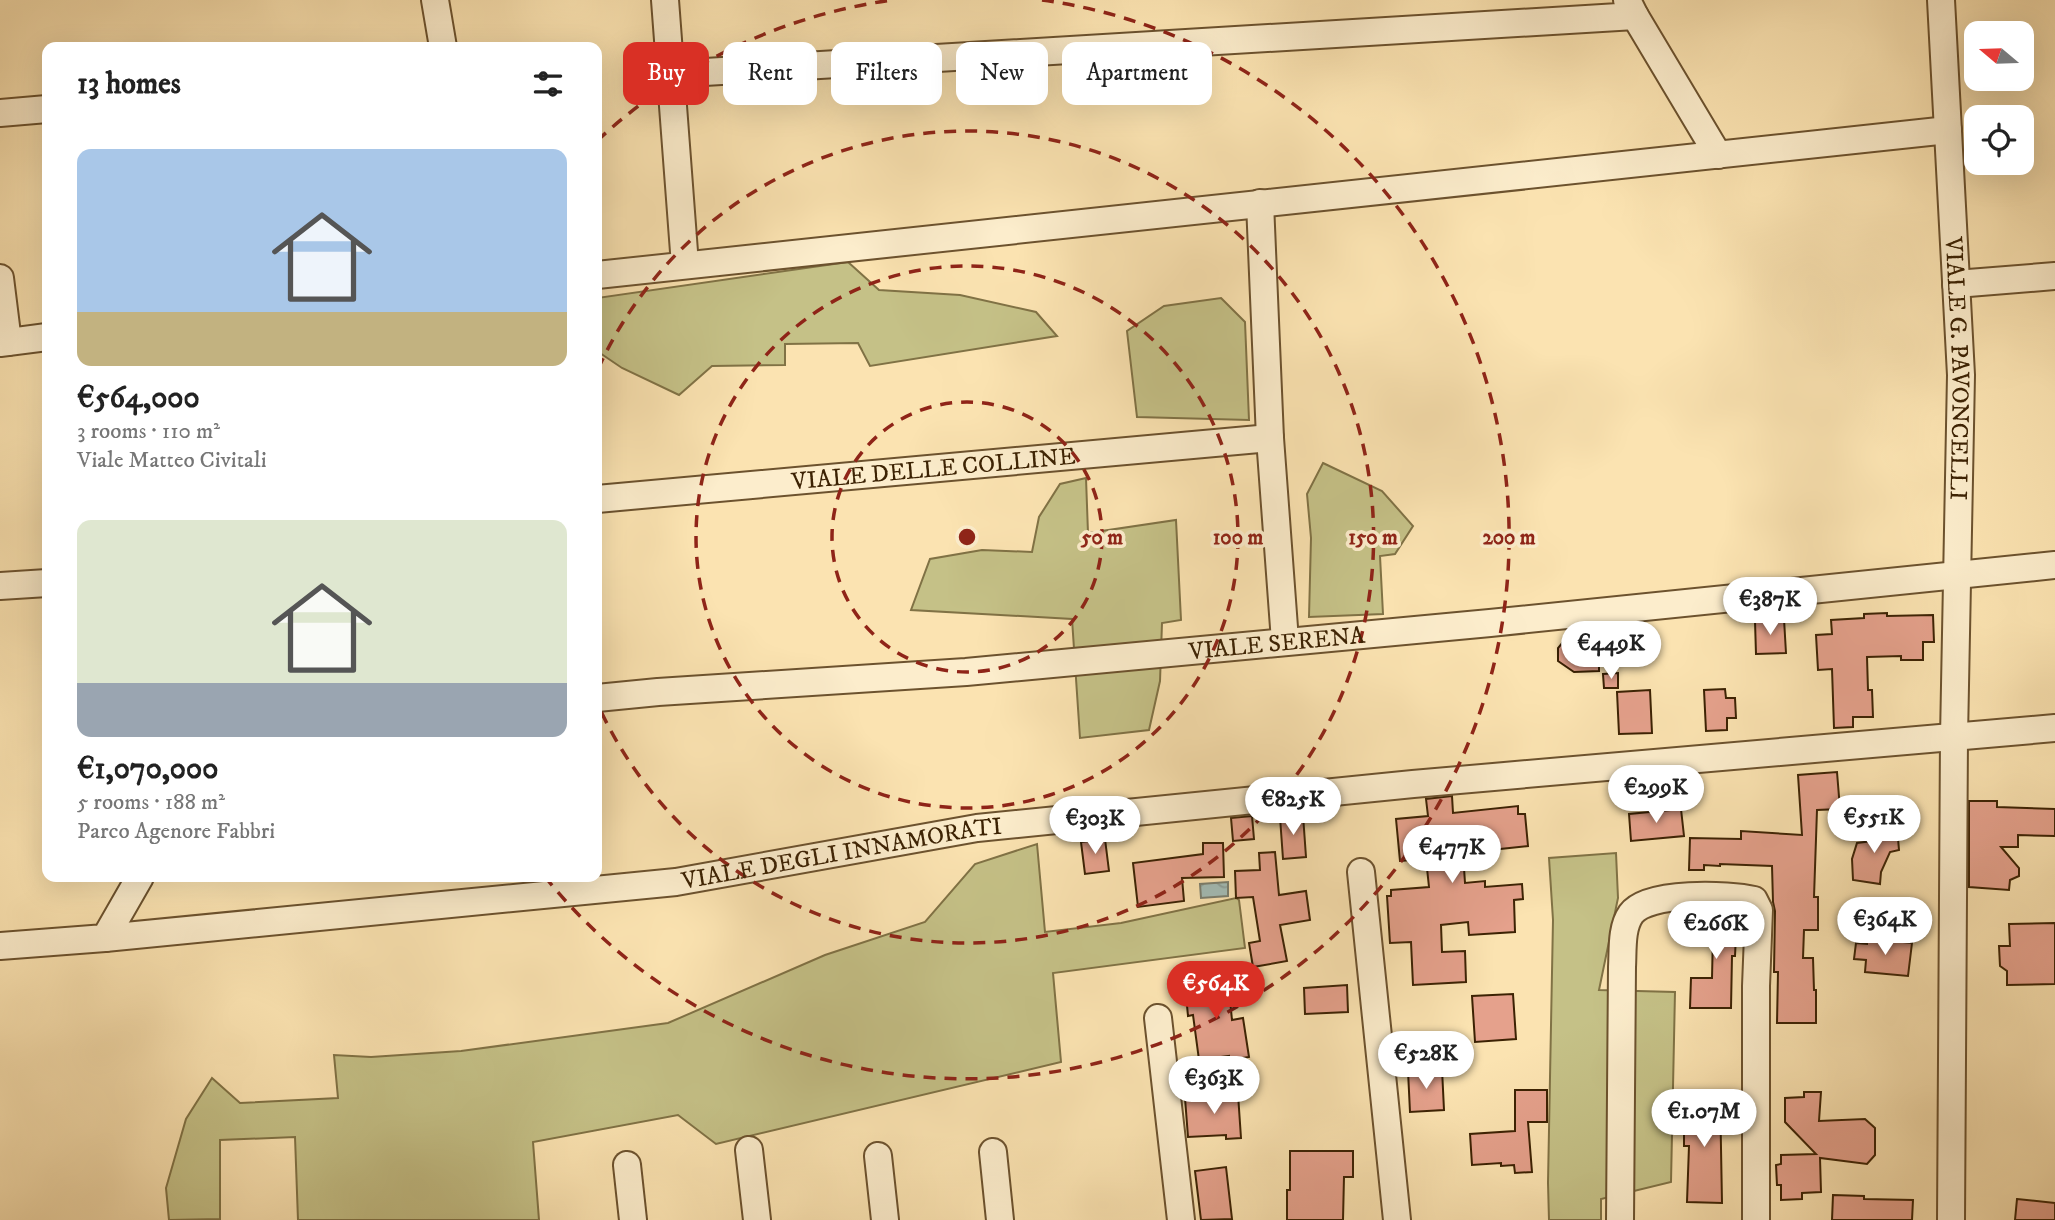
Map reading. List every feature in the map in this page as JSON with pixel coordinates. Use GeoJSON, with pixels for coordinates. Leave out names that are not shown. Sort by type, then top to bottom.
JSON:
{"type":"FeatureCollection","features":[{"type":"Feature","properties":{"kind":"street"},"geometry":{"type":"LineString","coordinates":[[435,0],[442,42]]}},
{"type":"Feature","properties":{"kind":"street"},"geometry":{"type":"LineString","coordinates":[[665,0],[668,42]]}},
{"type":"Feature","properties":{"kind":"street","name":"VIALE G. PAVONCELLI"},"geometry":{"type":"LineString","coordinates":[[1941,0],[1961,375],[1954,737],[1951,1220]]}},
{"type":"Feature","properties":{"kind":"street"},"geometry":{"type":"LineString","coordinates":[[709,71],[1631,8],[1718,155]]}},
{"type":"Feature","properties":{"kind":"street"},"geometry":{"type":"LineString","coordinates":[[673,105],[685,265]]}},
{"type":"Feature","properties":{"kind":"street"},"geometry":{"type":"LineString","coordinates":[[0,113],[42,109]]}},
{"type":"Feature","properties":{"kind":"street"},"geometry":{"type":"LineString","coordinates":[[602,274],[1948,130]]}},
{"type":"Feature","properties":{"kind":"street"},"geometry":{"type":"LineString","coordinates":[[1261,203],[1270,438],[1286,641]]}},
{"type":"Feature","properties":{"kind":"street"},"geometry":{"type":"LineString","coordinates":[[1956,284],[2055,276]]}},
{"type":"Feature","properties":{"kind":"street"},"geometry":{"type":"LineString","coordinates":[[0,278],[4,342],[42,338]]}},
{"type":"Feature","properties":{"kind":"street","name":"VIALE DELLE COLLINE"},"geometry":{"type":"LineString","coordinates":[[602,499],[1270,438]]}},
{"type":"Feature","properties":{"kind":"street","name":"VIALE SERENA"},"geometry":{"type":"LineString","coordinates":[[602,698],[966,672],[1490,623],[2055,565]]}},
{"type":"Feature","properties":{"kind":"street"},"geometry":{"type":"LineString","coordinates":[[0,586],[42,583]]}},
{"type":"Feature","properties":{"kind":"street","name":"VIALE DEGLI INNAMORATI"},"geometry":{"type":"LineString","coordinates":[[0,946],[676,882],[977,828],[1413,784],[2055,728]]}},
{"type":"Feature","properties":{"kind":"street"},"geometry":{"type":"LineString","coordinates":[[1360,872],[1397,1220]]}},
{"type":"Feature","properties":{"kind":"street"},"geometry":{"type":"LineString","coordinates":[[106,938],[137,882]]}},
{"type":"Feature","properties":{"kind":"street"},"geometry":{"type":"LineString","coordinates":[[1620,1220],[1622,967],[1629,916],[1636,908],[1650,902],[1674,898],[1735,896],[1754,900],[1759,910],[1756,986],[1756,1220]]}},
{"type":"Feature","properties":{"kind":"street"},"geometry":{"type":"LineString","coordinates":[[1158,1018],[1181,1220]]}},
{"type":"Feature","properties":{"kind":"street"},"geometry":{"type":"LineString","coordinates":[[748,1150],[757,1220]]}},
{"type":"Feature","properties":{"kind":"street"},"geometry":{"type":"LineString","coordinates":[[993,1152],[1000,1220]]}},
{"type":"Feature","properties":{"kind":"street"},"geometry":{"type":"LineString","coordinates":[[878,1156],[885,1220]]}},
{"type":"Feature","properties":{"kind":"street"},"geometry":{"type":"LineString","coordinates":[[627,1165],[633,1220]]}},
{"type":"Feature","properties":{"kind":"shaded area"},"geometry":{"type":"Polygon","coordinates":[[[848,262],[879,290],[960,295],[1036,312],[1057,336],[870,366],[858,343],[785,344],[785,365],[712,366],[679,395],[622,368],[602,354],[602,297],[848,262]]]}},
{"type":"Feature","properties":{"kind":"shaded area"},"geometry":{"type":"Polygon","coordinates":[[[1221,298],[1245,322],[1249,420],[1137,417],[1127,331],[1164,306],[1221,298]]]}},
{"type":"Feature","properties":{"kind":"shaded area"},"geometry":{"type":"Polygon","coordinates":[[[1323,463],[1382,491],[1413,526],[1395,554],[1380,556],[1383,614],[1309,617],[1311,538],[1307,494],[1323,463]]]}},
{"type":"Feature","properties":{"kind":"shaded area"},"geometry":{"type":"Polygon","coordinates":[[[1086,478],[1088,533],[1176,520],[1181,620],[1162,623],[1160,681],[1149,730],[1080,738],[1072,619],[911,610],[930,559],[982,550],[1032,552],[1039,517],[1060,484],[1086,478]]]}},
{"type":"Feature","properties":{"kind":"shaded area"},"geometry":{"type":"Polygon","coordinates":[[[1037,844],[1045,932],[1121,923],[1236,898],[1239,900],[1245,948],[1053,973],[1061,1062],[716,1144],[678,1115],[533,1142],[539,1220],[298,1220],[295,1137],[220,1140],[220,1219],[169,1220],[166,1188],[186,1119],[212,1078],[240,1103],[338,1098],[334,1055],[371,1057],[461,1051],[668,1023],[825,955],[925,922],[975,864],[1037,844]]]}},
{"type":"Feature","properties":{"kind":"shaded area"},"geometry":{"type":"Polygon","coordinates":[[[1616,853],[1618,898],[1599,990],[1675,992],[1671,1182],[1601,1199],[1601,1220],[1549,1220],[1553,920],[1549,858],[1616,853]]]}},
{"type":"Feature","properties":{"kind":"water"},"geometry":{"type":"Polygon","coordinates":[[[1228,882],[1228,896],[1201,898],[1200,884],[1228,882]]]}},
{"type":"Feature","properties":{"kind":"building"},"geometry":{"type":"Polygon","coordinates":[[[1887,613],[1887,616],[1933,615],[1934,642],[1923,642],[1923,660],[1901,660],[1901,656],[1867,657],[1868,690],[1872,690],[1873,717],[1853,717],[1853,727],[1834,728],[1832,669],[1818,670],[1816,635],[1832,634],[1831,620],[1864,618],[1864,614],[1887,613]]]}},
{"type":"Feature","properties":{"kind":"building"},"geometry":{"type":"Polygon","coordinates":[[[1784,619],[1786,653],[1756,654],[1755,621],[1784,619]]]}},
{"type":"Feature","properties":{"kind":"building"},"geometry":{"type":"Polygon","coordinates":[[[1572,631],[1585,632],[1599,643],[1599,671],[1574,672],[1558,661],[1558,648],[1572,631]]]}},
{"type":"Feature","properties":{"kind":"building"},"geometry":{"type":"Polygon","coordinates":[[[1618,673],[1618,688],[1604,688],[1603,674],[1618,673]]]}},
{"type":"Feature","properties":{"kind":"building"},"geometry":{"type":"Polygon","coordinates":[[[1725,689],[1726,698],[1735,698],[1736,718],[1727,718],[1727,730],[1706,731],[1704,690],[1725,689]]]}},
{"type":"Feature","properties":{"kind":"building"},"geometry":{"type":"Polygon","coordinates":[[[1650,690],[1652,733],[1619,734],[1617,692],[1650,690]]]}},
{"type":"Feature","properties":{"kind":"building"},"geometry":{"type":"Polygon","coordinates":[[[1837,772],[1840,809],[1817,810],[1814,897],[1818,897],[1818,930],[1804,930],[1803,958],[1813,958],[1816,1023],[1777,1023],[1778,972],[1774,972],[1775,911],[1772,866],[1720,864],[1704,865],[1704,870],[1689,870],[1690,838],[1741,839],[1741,831],[1802,835],[1798,775],[1837,772]]]}},
{"type":"Feature","properties":{"kind":"building"},"geometry":{"type":"Polygon","coordinates":[[[1452,796],[1453,813],[1518,806],[1518,814],[1525,814],[1528,846],[1463,853],[1465,883],[1485,881],[1485,887],[1522,884],[1523,899],[1514,900],[1515,932],[1469,935],[1468,922],[1441,925],[1442,952],[1465,951],[1466,982],[1413,985],[1411,942],[1390,943],[1387,896],[1391,896],[1391,890],[1429,887],[1426,859],[1400,861],[1396,819],[1428,816],[1426,799],[1452,796]]]}},
{"type":"Feature","properties":{"kind":"building"},"geometry":{"type":"Polygon","coordinates":[[[1969,801],[1997,801],[1997,807],[2055,809],[2055,836],[2018,835],[2018,847],[2001,847],[2019,868],[2019,876],[2010,880],[2009,890],[1969,887],[1969,801]]]}},
{"type":"Feature","properties":{"kind":"building"},"geometry":{"type":"Polygon","coordinates":[[[1681,809],[1684,836],[1631,841],[1629,814],[1681,809]]]}},
{"type":"Feature","properties":{"kind":"building"},"geometry":{"type":"Polygon","coordinates":[[[1303,815],[1306,857],[1283,859],[1280,817],[1303,815]]]}},
{"type":"Feature","properties":{"kind":"building"},"geometry":{"type":"Polygon","coordinates":[[[1252,816],[1254,839],[1233,841],[1231,818],[1252,816]]]}},
{"type":"Feature","properties":{"kind":"building"},"geometry":{"type":"Polygon","coordinates":[[[1873,827],[1897,827],[1899,850],[1890,852],[1881,872],[1880,884],[1853,880],[1852,859],[1857,843],[1872,841],[1873,827]]]}},
{"type":"Feature","properties":{"kind":"building"},"geometry":{"type":"Polygon","coordinates":[[[1105,839],[1109,871],[1085,874],[1081,842],[1105,839]]]}},
{"type":"Feature","properties":{"kind":"building"},"geometry":{"type":"Polygon","coordinates":[[[1203,843],[1223,843],[1224,877],[1182,878],[1184,901],[1138,907],[1133,863],[1203,854],[1203,843]]]}},
{"type":"Feature","properties":{"kind":"building"},"geometry":{"type":"Polygon","coordinates":[[[1275,852],[1279,895],[1306,891],[1310,920],[1280,925],[1287,961],[1253,967],[1249,943],[1260,941],[1253,897],[1236,898],[1235,871],[1260,870],[1259,853],[1275,852]]]}},
{"type":"Feature","properties":{"kind":"building"},"geometry":{"type":"Polygon","coordinates":[[[1692,912],[1737,914],[1735,956],[1732,956],[1731,1008],[1690,1008],[1691,978],[1712,978],[1713,933],[1691,932],[1692,912]]]}},
{"type":"Feature","properties":{"kind":"building"},"geometry":{"type":"Polygon","coordinates":[[[2055,923],[2055,984],[2007,985],[2007,971],[2000,966],[1999,946],[2010,946],[2009,924],[2055,923]]]}},
{"type":"Feature","properties":{"kind":"building"},"geometry":{"type":"Polygon","coordinates":[[[1867,938],[1912,943],[1908,976],[1865,972],[1866,960],[1854,959],[1856,943],[1867,944],[1867,938]]]}},
{"type":"Feature","properties":{"kind":"building"},"geometry":{"type":"Polygon","coordinates":[[[1228,980],[1232,1020],[1243,1018],[1249,1057],[1229,1060],[1229,1056],[1199,1060],[1193,1015],[1188,1016],[1185,984],[1228,980]]]}},
{"type":"Feature","properties":{"kind":"building"},"geometry":{"type":"Polygon","coordinates":[[[1347,985],[1348,1012],[1305,1014],[1304,988],[1347,985]]]}},
{"type":"Feature","properties":{"kind":"building"},"geometry":{"type":"Polygon","coordinates":[[[1513,994],[1516,1039],[1475,1042],[1472,996],[1513,994]]]}},
{"type":"Feature","properties":{"kind":"building"},"geometry":{"type":"Polygon","coordinates":[[[1442,1069],[1444,1110],[1410,1112],[1408,1071],[1442,1069]]]}},
{"type":"Feature","properties":{"kind":"building"},"geometry":{"type":"Polygon","coordinates":[[[1515,1090],[1547,1090],[1547,1122],[1528,1122],[1532,1172],[1515,1173],[1514,1165],[1501,1166],[1501,1163],[1472,1165],[1470,1134],[1515,1131],[1515,1090]]]}},
{"type":"Feature","properties":{"kind":"building"},"geometry":{"type":"Polygon","coordinates":[[[1804,1092],[1821,1092],[1819,1121],[1865,1119],[1875,1128],[1875,1155],[1867,1164],[1820,1158],[1821,1192],[1802,1193],[1802,1199],[1781,1200],[1781,1185],[1777,1185],[1776,1165],[1781,1164],[1781,1155],[1816,1154],[1785,1122],[1785,1098],[1804,1097],[1804,1092]]]}},
{"type":"Feature","properties":{"kind":"building"},"geometry":{"type":"Polygon","coordinates":[[[1691,1093],[1720,1093],[1722,1203],[1687,1202],[1689,1146],[1684,1146],[1684,1123],[1691,1123],[1691,1093]]]}},
{"type":"Feature","properties":{"kind":"building"},"geometry":{"type":"Polygon","coordinates":[[[1238,1094],[1241,1138],[1226,1139],[1226,1135],[1188,1137],[1185,1098],[1238,1094]]]}},
{"type":"Feature","properties":{"kind":"building"},"geometry":{"type":"Polygon","coordinates":[[[1290,1151],[1353,1151],[1353,1177],[1344,1177],[1343,1220],[1287,1220],[1290,1151]]]}},
{"type":"Feature","properties":{"kind":"building"},"geometry":{"type":"Polygon","coordinates":[[[1226,1167],[1232,1219],[1201,1220],[1195,1171],[1226,1167]]]}},
{"type":"Feature","properties":{"kind":"building"},"geometry":{"type":"Polygon","coordinates":[[[1833,1195],[1913,1200],[1912,1220],[1832,1220],[1833,1195]]]}},
{"type":"Feature","properties":{"kind":"building"},"geometry":{"type":"Polygon","coordinates":[[[2017,1199],[2055,1203],[2055,1220],[2015,1220],[2017,1199]]]}}]}
